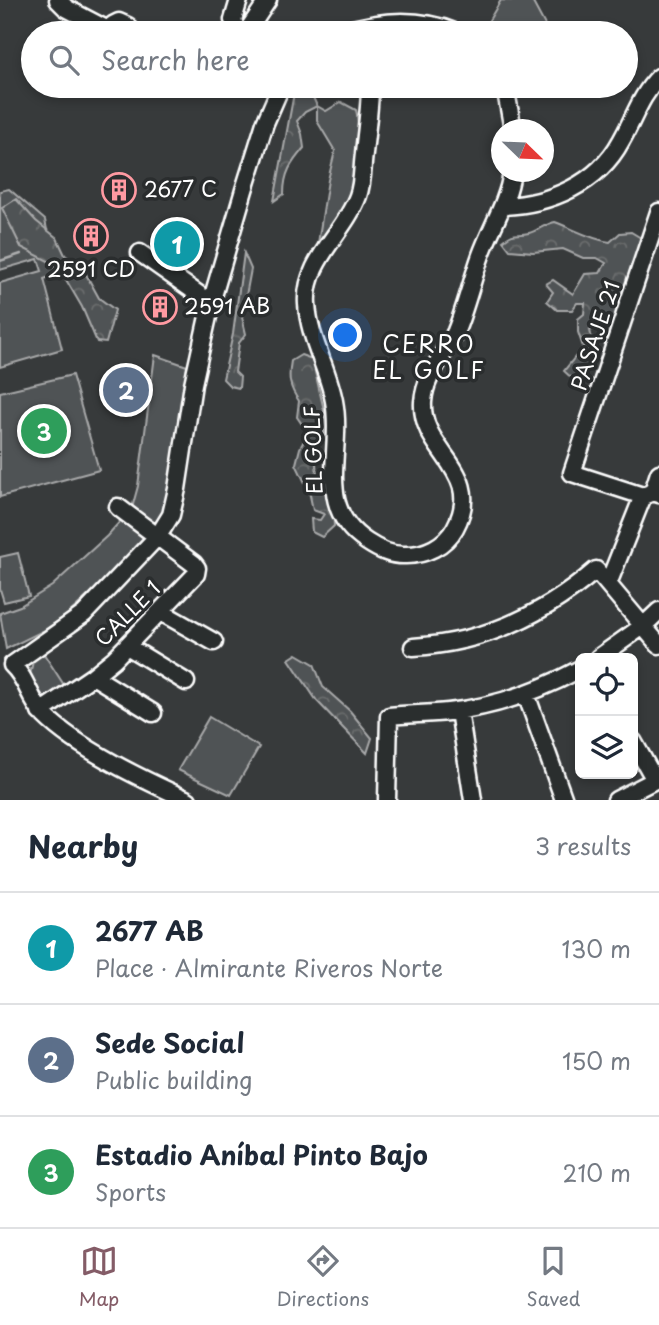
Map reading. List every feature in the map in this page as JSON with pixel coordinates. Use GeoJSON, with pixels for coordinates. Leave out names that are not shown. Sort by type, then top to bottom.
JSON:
{"type":"FeatureCollection","features":[{"type":"Feature","properties":{"kind":"street"},"geometry":{"type":"LineString","coordinates":[[58,0],[66,8],[90,21]]}},
{"type":"Feature","properties":{"kind":"street"},"geometry":{"type":"LineString","coordinates":[[233,21],[235,6],[239,0]]}},
{"type":"Feature","properties":{"kind":"street"},"geometry":{"type":"LineString","coordinates":[[254,21],[268,0]]}},
{"type":"Feature","properties":{"kind":"street"},"geometry":{"type":"LineString","coordinates":[[504,206],[536,203],[590,178],[620,144],[637,107],[649,87],[659,77]]}},
{"type":"Feature","properties":{"kind":"street"},"geometry":{"type":"LineString","coordinates":[[188,800],[151,792],[83,744],[40,712],[21,676],[6,666],[84,614],[158,536],[166,524],[174,504],[193,384],[211,303],[247,179],[276,98]]}},
{"type":"Feature","properties":{"kind":"street","name":"EL GOLF"},"geometry":{"type":"LineString","coordinates":[[370,98],[360,192],[313,270],[307,303],[313,334],[326,368],[336,412],[337,439],[333,478],[336,502],[346,524],[384,552],[408,555],[433,549],[448,538],[458,519],[463,498],[460,480],[428,428],[424,416],[424,395],[429,378],[455,332],[482,252],[504,206],[510,182]]}},
{"type":"Feature","properties":{"kind":"street"},"geometry":{"type":"LineString","coordinates":[[507,98],[511,119]]}},
{"type":"Feature","properties":{"kind":"street","name":"PASAJE 21"},"geometry":{"type":"LineString","coordinates":[[652,494],[572,473],[653,252],[659,212]]}},
{"type":"Feature","properties":{"kind":"street"},"geometry":{"type":"LineString","coordinates":[[140,253],[211,303]]}},
{"type":"Feature","properties":{"kind":"street"},"geometry":{"type":"LineString","coordinates":[[608,584],[652,494],[659,473]]}},
{"type":"Feature","properties":{"kind":"street"},"geometry":{"type":"LineString","coordinates":[[118,507],[158,536]]}},
{"type":"Feature","properties":{"kind":"street","name":"CALLE 1"},"geometry":{"type":"LineString","coordinates":[[40,712],[93,677],[196,575],[197,568],[194,564],[158,536]]}},
{"type":"Feature","properties":{"kind":"street"},"geometry":{"type":"LineString","coordinates":[[414,647],[449,643],[505,627],[559,600],[596,570],[659,645]]}},
{"type":"Feature","properties":{"kind":"street"},"geometry":{"type":"LineString","coordinates":[[604,653],[643,626],[659,611]]}},
{"type":"Feature","properties":{"kind":"street"},"geometry":{"type":"LineString","coordinates":[[161,612],[214,642]]}},
{"type":"Feature","properties":{"kind":"street"},"geometry":{"type":"LineString","coordinates":[[127,646],[186,682]]}},
{"type":"Feature","properties":{"kind":"street"},"geometry":{"type":"LineString","coordinates":[[387,800],[389,716],[459,711],[487,706],[526,694],[575,670]]}},
{"type":"Feature","properties":{"kind":"street"},"geometry":{"type":"LineString","coordinates":[[93,677],[153,713]]}},
{"type":"Feature","properties":{"kind":"street"},"geometry":{"type":"LineString","coordinates":[[526,694],[564,800]]}},
{"type":"Feature","properties":{"kind":"street"},"geometry":{"type":"LineString","coordinates":[[459,711],[473,800]]}},
{"type":"Feature","properties":{"kind":"street"},"geometry":{"type":"LineString","coordinates":[[616,800],[657,779],[638,749]]}},
{"type":"Feature","properties":{"kind":"green space"},"geometry":{"type":"Polygon","coordinates":[[[501,0],[532,1],[543,21],[489,21],[501,0]]]}},
{"type":"Feature","properties":{"kind":"green space"},"geometry":{"type":"Polygon","coordinates":[[[293,98],[313,98],[317,106],[305,112],[297,121],[304,148],[289,169],[284,194],[274,201],[293,98]]]}},
{"type":"Feature","properties":{"kind":"green space"},"geometry":{"type":"Polygon","coordinates":[[[341,102],[356,110],[358,141],[355,167],[348,197],[316,256],[335,151],[317,121],[317,106],[326,111],[341,102]]]}},
{"type":"Feature","properties":{"kind":"green space"},"geometry":{"type":"Polygon","coordinates":[[[9,189],[45,220],[56,275],[44,279],[62,349],[0,367],[0,283],[42,271],[38,259],[0,270],[0,191],[9,189]]]}},
{"type":"Feature","properties":{"kind":"green space"},"geometry":{"type":"Polygon","coordinates":[[[16,199],[36,221],[57,238],[65,255],[82,267],[99,298],[115,310],[106,343],[97,342],[82,307],[58,266],[21,247],[2,208],[16,199]]]}},
{"type":"Feature","properties":{"kind":"green space"},"geometry":{"type":"Polygon","coordinates":[[[555,222],[603,241],[610,242],[620,233],[631,232],[641,238],[641,252],[620,322],[606,328],[590,330],[591,358],[575,381],[564,371],[583,347],[578,332],[578,319],[584,314],[585,303],[577,303],[572,310],[557,310],[547,301],[553,292],[546,284],[553,280],[573,294],[585,274],[600,273],[606,263],[597,258],[583,258],[563,249],[533,252],[510,250],[503,241],[513,235],[529,233],[555,222]]]}},
{"type":"Feature","properties":{"kind":"green space"},"geometry":{"type":"Polygon","coordinates":[[[244,253],[251,269],[242,317],[246,334],[239,343],[235,372],[240,377],[239,388],[230,386],[223,379],[233,334],[244,253]]]}},
{"type":"Feature","properties":{"kind":"green space"},"geometry":{"type":"Polygon","coordinates":[[[155,355],[187,366],[165,516],[107,578],[67,615],[43,631],[6,649],[0,613],[20,606],[52,586],[107,536],[132,508],[138,486],[155,355]]]}},
{"type":"Feature","properties":{"kind":"green space"},"geometry":{"type":"Polygon","coordinates":[[[301,355],[312,359],[324,410],[324,436],[315,450],[317,476],[324,488],[332,493],[334,526],[322,537],[312,532],[311,519],[320,520],[324,514],[313,510],[309,491],[296,464],[308,433],[297,417],[299,401],[290,382],[291,361],[301,355]]]}},
{"type":"Feature","properties":{"kind":"green space"},"geometry":{"type":"Polygon","coordinates":[[[72,375],[99,470],[0,497],[0,392],[72,375]]]}},
{"type":"Feature","properties":{"kind":"green space"},"geometry":{"type":"Polygon","coordinates":[[[18,553],[29,596],[4,602],[0,589],[0,557],[18,553]]]}},
{"type":"Feature","properties":{"kind":"green space"},"geometry":{"type":"Polygon","coordinates":[[[42,651],[64,685],[45,698],[29,679],[34,657],[42,651]]]}},
{"type":"Feature","properties":{"kind":"green space"},"geometry":{"type":"Polygon","coordinates":[[[297,654],[314,664],[323,687],[350,711],[372,738],[367,753],[317,701],[289,659],[297,654]]]}},
{"type":"Feature","properties":{"kind":"green space"},"geometry":{"type":"Polygon","coordinates":[[[209,717],[259,747],[231,795],[178,770],[209,717]]]}},
{"type":"Feature","properties":{"kind":"waterway"},"geometry":{"type":"LineString","coordinates":[[0,261],[21,254]]}},
{"type":"Feature","properties":{"kind":"place","name":"2677 C"},"geometry":{"type":"Point","coordinates":[119,190]}},
{"type":"Feature","properties":{"kind":"place","name":"2591 CD"},"geometry":{"type":"Point","coordinates":[91,236]}},
{"type":"Feature","properties":{"kind":"place","name":"2677 AB"},"geometry":{"type":"Point","coordinates":[177,244]}},
{"type":"Feature","properties":{"kind":"place","name":"2591 AB"},"geometry":{"type":"Point","coordinates":[160,307]}},
{"type":"Feature","properties":{"kind":"place","name":"Sede Social"},"geometry":{"type":"Point","coordinates":[126,390]}},
{"type":"Feature","properties":{"kind":"place","name":"Estadio Aníbal Pinto Bajo"},"geometry":{"type":"Point","coordinates":[44,431]}},
{"type":"Feature","properties":{"kind":"district","name":"CERRO EL GOLF"},"geometry":{"type":"Point","coordinates":[429,358]}}]}
